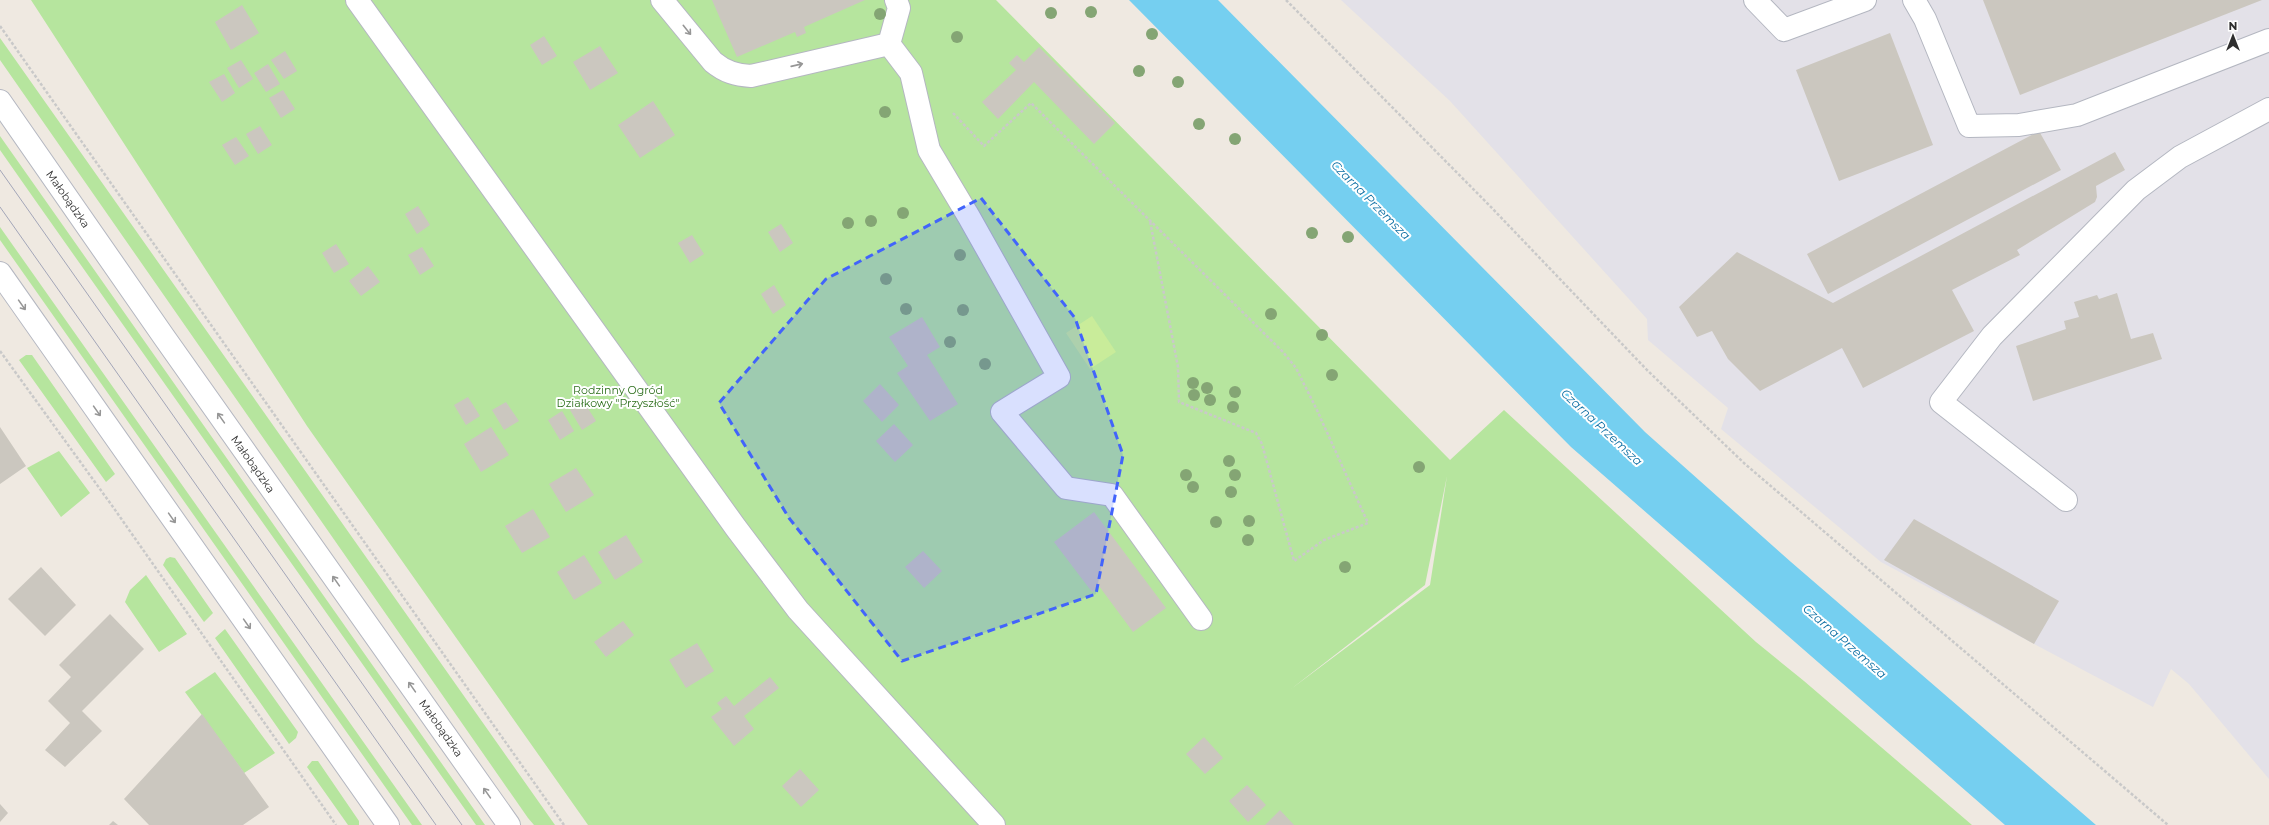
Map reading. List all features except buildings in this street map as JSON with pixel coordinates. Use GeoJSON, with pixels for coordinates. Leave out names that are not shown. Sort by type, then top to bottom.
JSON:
{"type":"FeatureCollection","features":[{"type":"Feature","properties":{"kind":"street"},"geometry":{"type":"LineString","coordinates":[[357,0],[736,528],[798,610],[994,825]]}},
{"type":"Feature","properties":{"kind":"street"},"geometry":{"type":"LineString","coordinates":[[889,44],[899,8],[896,0]]}},
{"type":"Feature","properties":{"kind":"street"},"geometry":{"type":"LineString","coordinates":[[1754,0],[1784,30],[1865,0]]}},
{"type":"Feature","properties":{"kind":"street"},"geometry":{"type":"LineString","coordinates":[[1914,0],[1925,19],[1969,126],[2019,124],[2077,115],[2269,40]]}},
{"type":"Feature","properties":{"kind":"street"},"geometry":{"type":"LineString","coordinates":[[667,1],[713,62],[723,70],[736,75],[751,76],[889,44]]}},
{"type":"Feature","properties":{"kind":"street"},"geometry":{"type":"LineString","coordinates":[[889,44],[911,72],[929,150],[969,217],[1059,377],[1002,412],[1066,488],[1112,495],[1201,619]]}},
{"type":"Feature","properties":{"kind":"street","name":"Małobądzka"},"geometry":{"type":"LineString","coordinates":[[0,102],[509,825]]}},
{"type":"Feature","properties":{"kind":"street"},"geometry":{"type":"LineString","coordinates":[[2066,500],[1941,402],[1992,336],[2136,190],[2180,157],[2269,110]]}},
{"type":"Feature","properties":{"kind":"street"},"geometry":{"type":"LineString","coordinates":[[0,273],[388,825]]}},
{"type":"Feature","properties":{"kind":"path"},"geometry":{"type":"LineString","coordinates":[[1286,0],[1490,206],[1646,370],[1745,464],[2168,825]]}},
{"type":"Feature","properties":{"kind":"path"},"geometry":{"type":"LineString","coordinates":[[0,26],[564,825]]}},
{"type":"Feature","properties":{"kind":"path"},"geometry":{"type":"LineString","coordinates":[[951,110],[984,146],[1031,102],[1284,352],[1296,368],[1368,523],[1324,540],[1294,561],[1262,444],[1256,433],[1179,402],[1178,367],[1150,221]]}},
{"type":"Feature","properties":{"kind":"path"},"geometry":{"type":"LineString","coordinates":[[0,351],[113,507],[336,825]]}},
{"type":"Feature","properties":{"kind":"highlighted area"},"geometry":{"type":"Polygon","coordinates":[[[981,198],[1075,318],[1123,455],[1096,594],[902,661],[789,518],[719,403],[826,279],[981,198]]]}},
{"type":"Feature","properties":{"kind":"shaded area"},"geometry":{"type":"Polygon","coordinates":[[[1341,0],[2269,0],[2269,779],[2189,684],[2171,669],[2153,707],[2036,645],[1881,562],[1721,429],[1728,408],[1648,340],[1647,319],[1450,101],[1341,0]]]}},
{"type":"Feature","properties":{"kind":"green space","name":"Rodzinny Ogród Działkowy \"Przyszłość\""},"geometry":{"type":"Polygon","coordinates":[[[31,0],[996,0],[1450,460],[1504,410],[1756,642],[1804,681],[1972,825],[588,825],[307,426],[31,0]],[[1447,476],[1425,585],[1291,689],[1430,585],[1447,476]]]}},
{"type":"Feature","properties":{"kind":"green space"},"geometry":{"type":"Polygon","coordinates":[[[0,38],[555,825],[534,825],[528,818],[0,60],[0,38]]]}},
{"type":"Feature","properties":{"kind":"green space"},"geometry":{"type":"Polygon","coordinates":[[[0,136],[485,825],[476,825],[35,200],[0,150],[0,136]]]}},
{"type":"Feature","properties":{"kind":"green space"},"geometry":{"type":"Polygon","coordinates":[[[0,227],[422,825],[412,825],[0,240],[0,227]]]}},
{"type":"Feature","properties":{"kind":"green space"},"geometry":{"type":"Polygon","coordinates":[[[1092,316],[1116,352],[1090,369],[1066,333],[1092,316]]]}},
{"type":"Feature","properties":{"kind":"green space"},"geometry":{"type":"Polygon","coordinates":[[[26,355],[32,355],[115,474],[106,482],[19,360],[26,355]]]}},
{"type":"Feature","properties":{"kind":"green space"},"geometry":{"type":"Polygon","coordinates":[[[59,451],[90,493],[61,517],[27,468],[59,451]]]}},
{"type":"Feature","properties":{"kind":"green space"},"geometry":{"type":"Polygon","coordinates":[[[170,557],[175,558],[213,613],[204,622],[163,565],[166,559],[170,557]]]}},
{"type":"Feature","properties":{"kind":"green space"},"geometry":{"type":"Polygon","coordinates":[[[146,575],[187,634],[159,652],[125,602],[130,590],[146,575]]]}},
{"type":"Feature","properties":{"kind":"green space"},"geometry":{"type":"Polygon","coordinates":[[[225,629],[298,732],[296,738],[289,744],[215,638],[225,629]]]}},
{"type":"Feature","properties":{"kind":"green space"},"geometry":{"type":"Polygon","coordinates":[[[215,672],[275,753],[244,773],[185,692],[215,672]]]}},
{"type":"Feature","properties":{"kind":"green space"},"geometry":{"type":"Polygon","coordinates":[[[312,761],[318,761],[359,821],[359,825],[348,825],[307,767],[312,761]]]}},
{"type":"Feature","properties":{"kind":"water","name":"Czarna Przemsza"},"geometry":{"type":"Polygon","coordinates":[[[1129,0],[1218,0],[1645,432],[1791,562],[2096,825],[2005,825],[1571,447],[1129,0]]]}},
{"type":"Feature","properties":{"kind":"tram line"},"geometry":{"type":"LineString","coordinates":[[0,170],[462,825]]}},
{"type":"Feature","properties":{"kind":"tram line"},"geometry":{"type":"LineString","coordinates":[[0,207],[436,825]]}}]}
